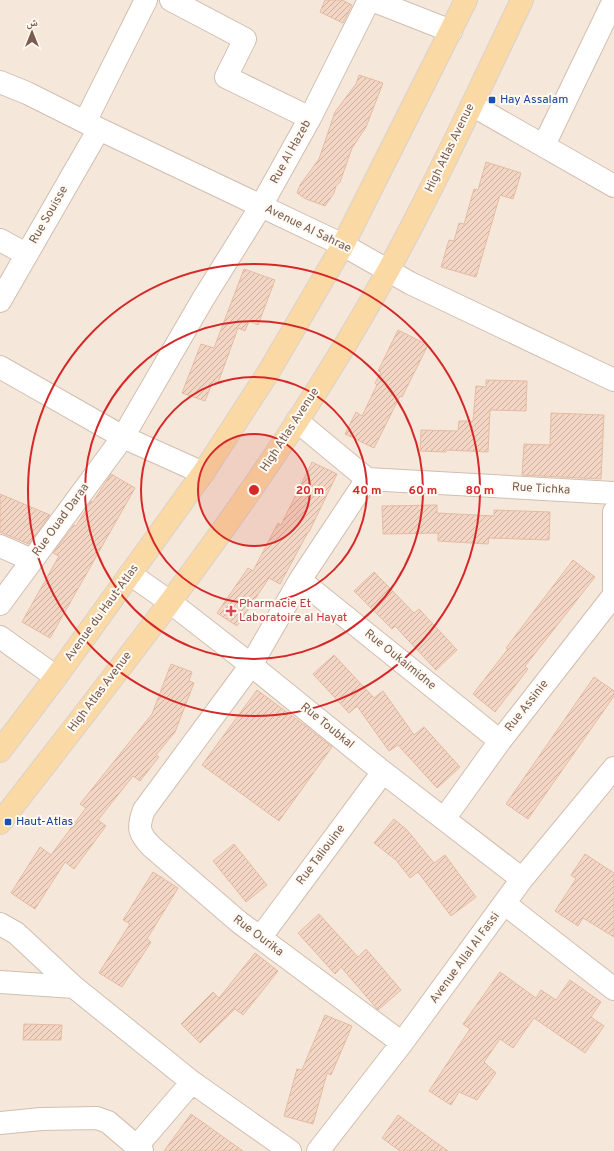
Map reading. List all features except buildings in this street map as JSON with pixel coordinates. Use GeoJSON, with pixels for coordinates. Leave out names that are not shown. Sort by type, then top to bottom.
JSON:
{"type":"FeatureCollection","features":[{"type":"Feature","properties":{"kind":"main road"},"geometry":{"type":"LineString","coordinates":[[203,473],[268,373],[343,245],[466,0]]}},
{"type":"Feature","properties":{"kind":"main road","name":"High Atlas Avenue"},"geometry":{"type":"LineString","coordinates":[[0,823],[170,602],[237,509],[297,421],[389,270],[472,105],[522,0]]}},
{"type":"Feature","properties":{"kind":"main road","name":"Avenue du Haut-Atlas"},"geometry":{"type":"LineString","coordinates":[[0,751],[56,677],[203,473]]}},
{"type":"Feature","properties":{"kind":"street","name":"Rue Souisse"},"geometry":{"type":"LineString","coordinates":[[0,301],[26,254],[92,125],[146,0]]}},
{"type":"Feature","properties":{"kind":"street"},"geometry":{"type":"LineString","coordinates":[[171,0],[245,39],[226,77],[310,118]]}},
{"type":"Feature","properties":{"kind":"street"},"geometry":{"type":"LineString","coordinates":[[371,0],[451,31]]}},
{"type":"Feature","properties":{"kind":"street","name":"Rue Al Hazeb"},"geometry":{"type":"LineString","coordinates":[[203,299],[261,206],[310,118],[371,0]]}},
{"type":"Feature","properties":{"kind":"street"},"geometry":{"type":"LineString","coordinates":[[544,145],[614,0]]}},
{"type":"Feature","properties":{"kind":"street","name":"Avenue Al Sahrae"},"geometry":{"type":"LineString","coordinates":[[0,82],[28,93],[343,245],[410,283],[614,380]]}},
{"type":"Feature","properties":{"kind":"street"},"geometry":{"type":"LineString","coordinates":[[472,105],[614,186]]}},
{"type":"Feature","properties":{"kind":"street"},"geometry":{"type":"LineString","coordinates":[[0,240],[26,254]]}},
{"type":"Feature","properties":{"kind":"street","name":"Rue Ouad Daraa"},"geometry":{"type":"LineString","coordinates":[[0,604],[123,436],[203,299]]}},
{"type":"Feature","properties":{"kind":"street"},"geometry":{"type":"LineString","coordinates":[[0,367],[123,436],[203,473]]}},
{"type":"Feature","properties":{"kind":"street"},"geometry":{"type":"LineString","coordinates":[[251,664],[300,580],[367,479],[297,421]]}},
{"type":"Feature","properties":{"kind":"street","name":"Rue Tichka"},"geometry":{"type":"LineString","coordinates":[[367,479],[614,493]]}},
{"type":"Feature","properties":{"kind":"street"},"geometry":{"type":"LineString","coordinates":[[614,512],[614,595]]}},
{"type":"Feature","properties":{"kind":"street"},"geometry":{"type":"LineString","coordinates":[[0,546],[32,560]]}},
{"type":"Feature","properties":{"kind":"street","name":"Rue Toubkal"},"geometry":{"type":"LineString","coordinates":[[130,574],[170,602],[251,664],[383,772],[522,879]]}},
{"type":"Feature","properties":{"kind":"street","name":"Rue Oukaimidne"},"geometry":{"type":"LineString","coordinates":[[300,580],[500,741]]}},
{"type":"Feature","properties":{"kind":"street","name":"Rue Assinie"},"geometry":{"type":"LineString","coordinates":[[444,819],[500,741],[614,595]]}},
{"type":"Feature","properties":{"kind":"street"},"geometry":{"type":"LineString","coordinates":[[0,637],[56,677]]}},
{"type":"Feature","properties":{"kind":"street","name":"Rue Ourika"},"geometry":{"type":"LineString","coordinates":[[251,664],[144,810],[139,828],[144,839],[239,922],[402,1043]]}},
{"type":"Feature","properties":{"kind":"street","name":"Avenue Allal Al Fassi"},"geometry":{"type":"LineString","coordinates":[[318,1151],[402,1043],[522,879],[614,768]]}},
{"type":"Feature","properties":{"kind":"street","name":"Rue Taliouine"},"geometry":{"type":"LineString","coordinates":[[260,938],[383,772]]}},
{"type":"Feature","properties":{"kind":"street"},"geometry":{"type":"LineString","coordinates":[[505,904],[614,988]]}},
{"type":"Feature","properties":{"kind":"street"},"geometry":{"type":"LineString","coordinates":[[0,924],[16,934],[74,987],[192,1082],[290,1151]]}},
{"type":"Feature","properties":{"kind":"street"},"geometry":{"type":"LineString","coordinates":[[0,982],[74,987]]}},
{"type":"Feature","properties":{"kind":"street"},"geometry":{"type":"LineString","coordinates":[[0,1123],[41,1119],[97,1118],[108,1122],[140,1149],[192,1082]]}},
{"type":"Feature","properties":{"kind":"shaded area"},"geometry":{"type":"Polygon","coordinates":[[[0,0],[614,0],[614,1151],[0,1151],[0,0]]]}},
{"type":"Feature","properties":{"kind":"place","name":"Hay Assalam"},"geometry":{"type":"Point","coordinates":[492,100]}},
{"type":"Feature","properties":{"kind":"place","name":"Pharmacie Et Laboratoire al Hayat"},"geometry":{"type":"Point","coordinates":[231,611]}},
{"type":"Feature","properties":{"kind":"place","name":"Haut-Atlas"},"geometry":{"type":"Point","coordinates":[8,822]}}]}
